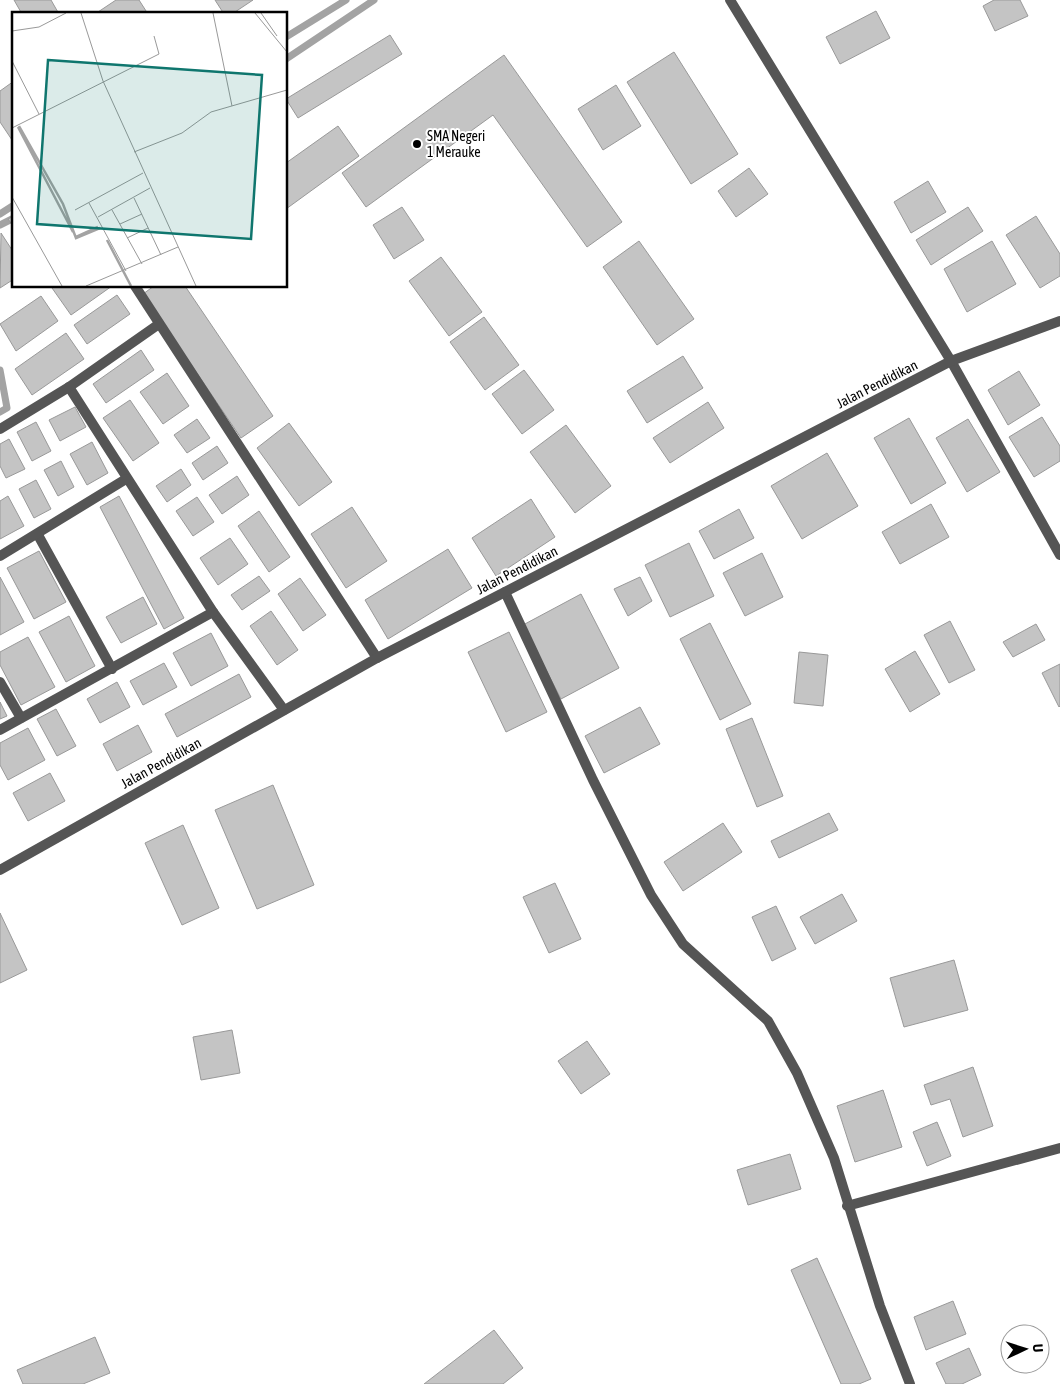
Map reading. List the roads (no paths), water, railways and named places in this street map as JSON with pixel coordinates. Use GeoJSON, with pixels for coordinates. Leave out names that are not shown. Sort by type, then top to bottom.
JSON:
{"type":"FeatureCollection","features":[{"type":"Feature","properties":{"kind":"street"},"geometry":{"type":"LineString","coordinates":[[730,0],[951,361],[1060,555]]}},
{"type":"Feature","properties":{"kind":"street"},"geometry":{"type":"LineString","coordinates":[[135,288],[377,658]]}},
{"type":"Feature","properties":{"kind":"street","name":"Jalan Pendidikan"},"geometry":{"type":"LineString","coordinates":[[0,870],[377,658],[951,361],[1060,320]]}},
{"type":"Feature","properties":{"kind":"street"},"geometry":{"type":"LineString","coordinates":[[0,429],[69,387],[159,324]]}},
{"type":"Feature","properties":{"kind":"street"},"geometry":{"type":"LineString","coordinates":[[69,387],[126,479],[213,612],[284,710]]}},
{"type":"Feature","properties":{"kind":"street"},"geometry":{"type":"LineString","coordinates":[[0,556],[38,535],[126,479]]}},
{"type":"Feature","properties":{"kind":"street"},"geometry":{"type":"LineString","coordinates":[[38,535],[112,669]]}},
{"type":"Feature","properties":{"kind":"street"},"geometry":{"type":"LineString","coordinates":[[505,592],[593,780],[650,895],[683,944],[768,1021],[798,1073],[834,1158],[847,1206],[880,1306],[910,1384]]}},
{"type":"Feature","properties":{"kind":"street"},"geometry":{"type":"LineString","coordinates":[[0,730],[213,612]]}},
{"type":"Feature","properties":{"kind":"street"},"geometry":{"type":"LineString","coordinates":[[0,682],[21,718]]}},
{"type":"Feature","properties":{"kind":"street"},"geometry":{"type":"LineString","coordinates":[[847,1206],[1060,1148]]}},
{"type":"Feature","properties":{"kind":"waterway"},"geometry":{"type":"LineString","coordinates":[[288,36],[346,0]]}},
{"type":"Feature","properties":{"kind":"waterway"},"geometry":{"type":"LineString","coordinates":[[288,58],[374,0]]}},
{"type":"Feature","properties":{"kind":"waterway"},"geometry":{"type":"LineString","coordinates":[[0,214],[12,206]]}},
{"type":"Feature","properties":{"kind":"waterway"},"geometry":{"type":"LineString","coordinates":[[0,225],[12,219]]}},
{"type":"Feature","properties":{"kind":"waterway"},"geometry":{"type":"LineString","coordinates":[[0,370],[7,408],[0,412]]}},
{"type":"Feature","properties":{"kind":"place","name":"SMA Negeri 1 Merauke"},"geometry":{"type":"Point","coordinates":[417,144]}}]}
